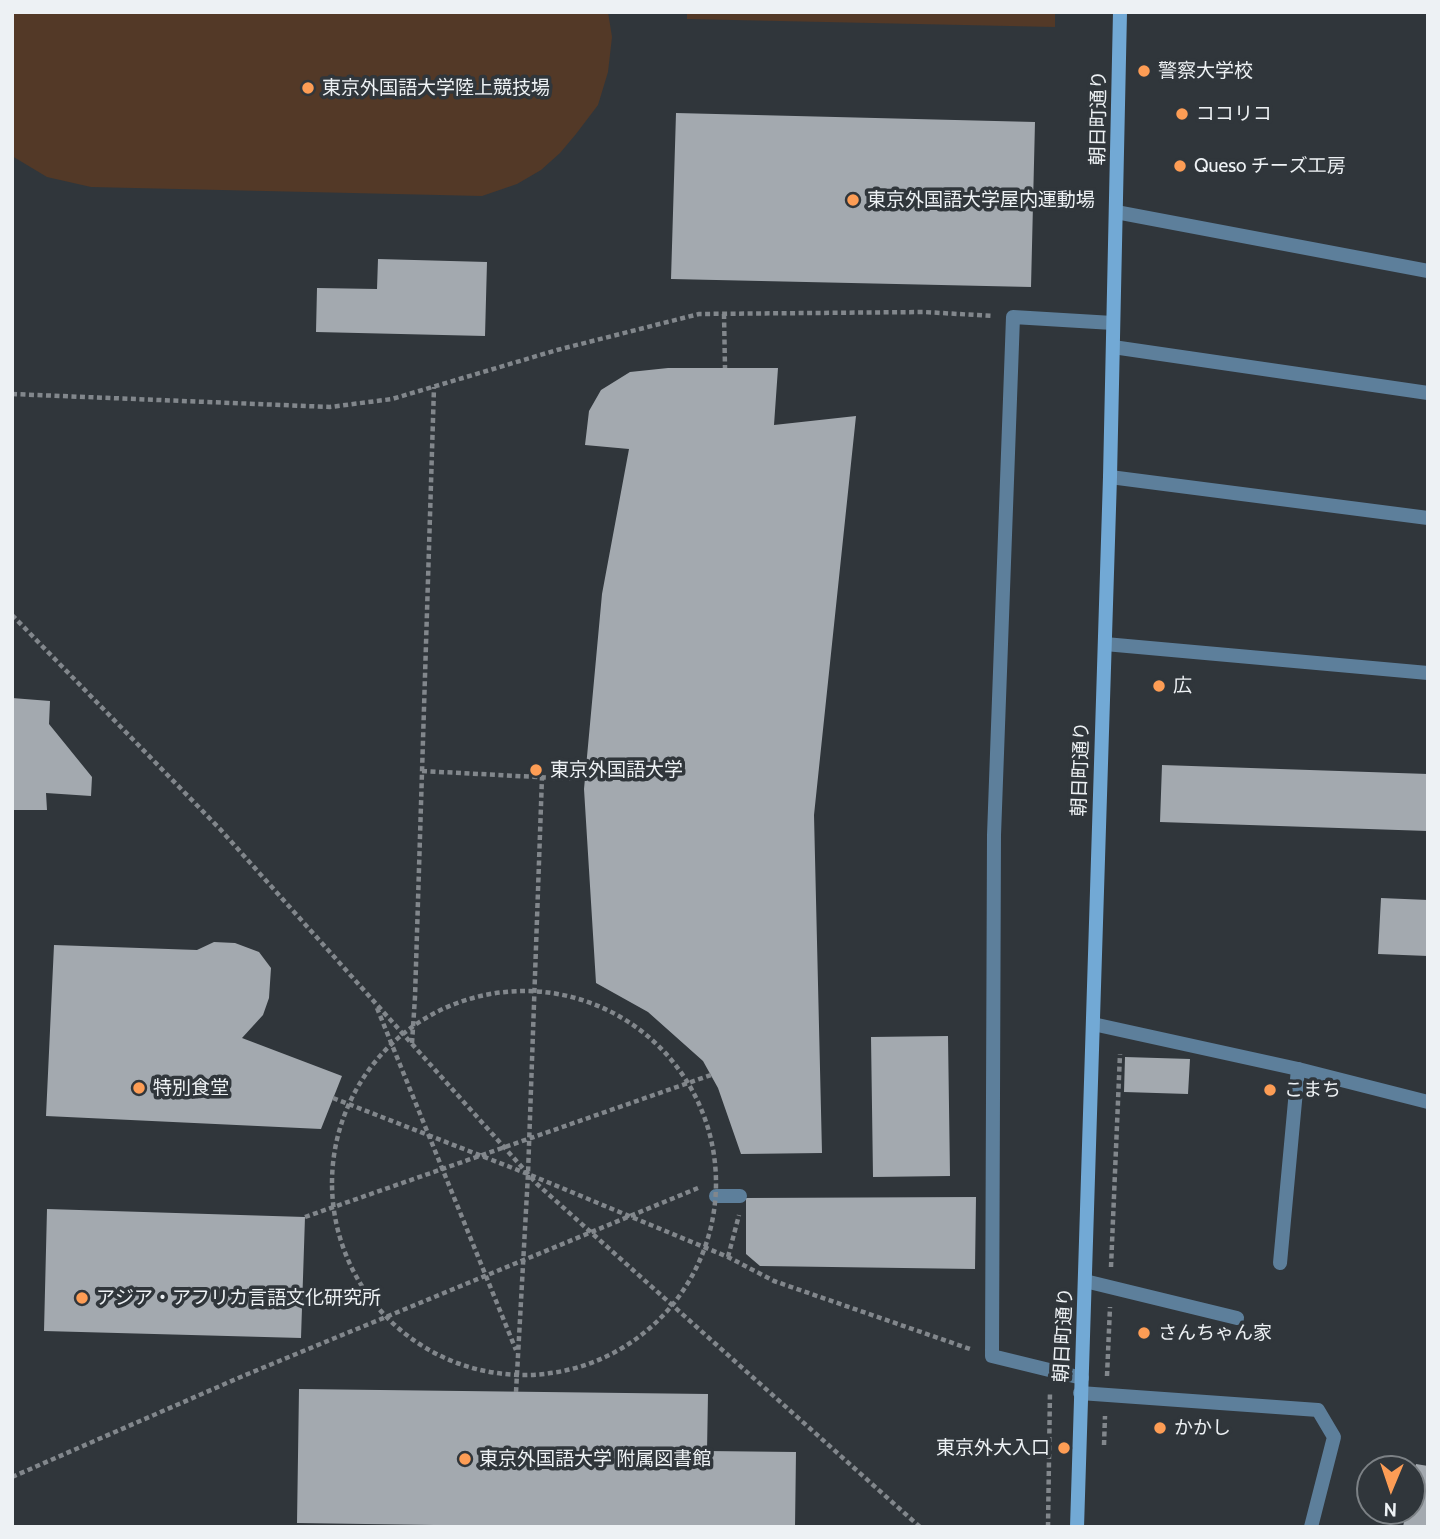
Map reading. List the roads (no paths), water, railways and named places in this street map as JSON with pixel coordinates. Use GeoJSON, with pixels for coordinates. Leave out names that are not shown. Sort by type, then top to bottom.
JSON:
{"type":"FeatureCollection","features":[{"type":"Feature","properties":{"kind":"street","name":"朝日町通り"},"geometry":{"type":"LineString","coordinates":[[1077,1527],[1110,477],[1120,12]]}},
{"type":"Feature","properties":{"kind":"street"},"geometry":{"type":"LineString","coordinates":[[1116,212],[1428,271]]}},
{"type":"Feature","properties":{"kind":"street"},"geometry":{"type":"LineString","coordinates":[[1082,1378],[992,1356],[994,835],[1013,317],[1113,323]]}},
{"type":"Feature","properties":{"kind":"street"},"geometry":{"type":"LineString","coordinates":[[1113,347],[1428,393]]}},
{"type":"Feature","properties":{"kind":"street"},"geometry":{"type":"LineString","coordinates":[[1110,477],[1428,518]]}},
{"type":"Feature","properties":{"kind":"street"},"geometry":{"type":"LineString","coordinates":[[1105,644],[1428,673]]}},
{"type":"Feature","properties":{"kind":"street"},"geometry":{"type":"LineString","coordinates":[[1093,1024],[1298,1069],[1428,1102]]}},
{"type":"Feature","properties":{"kind":"street"},"geometry":{"type":"LineString","coordinates":[[1280,1264],[1298,1069]]}},
{"type":"Feature","properties":{"kind":"street"},"geometry":{"type":"LineString","coordinates":[[716,1188],[740,1196]]}},
{"type":"Feature","properties":{"kind":"street"},"geometry":{"type":"LineString","coordinates":[[1085,1282],[1237,1318]]}},
{"type":"Feature","properties":{"kind":"street"},"geometry":{"type":"LineString","coordinates":[[1080,1393],[1318,1410],[1334,1437],[1311,1527]]}},
{"type":"Feature","properties":{"kind":"place","name":"警察大学校"},"geometry":{"type":"Point","coordinates":[1144,71]}},
{"type":"Feature","properties":{"kind":"place","name":"東京外国語大学陸上競技場"},"geometry":{"type":"Point","coordinates":[308,88]}},
{"type":"Feature","properties":{"kind":"place","name":"ココリコ"},"geometry":{"type":"Point","coordinates":[1182,114]}},
{"type":"Feature","properties":{"kind":"place","name":"Queso チーズ工房"},"geometry":{"type":"Point","coordinates":[1180,166]}},
{"type":"Feature","properties":{"kind":"place","name":"東京外国語大学屋内運動場"},"geometry":{"type":"Point","coordinates":[853,200]}},
{"type":"Feature","properties":{"kind":"place","name":"広"},"geometry":{"type":"Point","coordinates":[1159,686]}},
{"type":"Feature","properties":{"kind":"place","name":"東京外国語大学"},"geometry":{"type":"Point","coordinates":[536,770]}},
{"type":"Feature","properties":{"kind":"place","name":"特別食堂"},"geometry":{"type":"Point","coordinates":[139,1088]}},
{"type":"Feature","properties":{"kind":"place","name":"こまち"},"geometry":{"type":"Point","coordinates":[1270,1090]}},
{"type":"Feature","properties":{"kind":"place","name":"アジア・アフリカ言語文化研究所"},"geometry":{"type":"Point","coordinates":[82,1298]}},
{"type":"Feature","properties":{"kind":"place","name":"さんちゃん家"},"geometry":{"type":"Point","coordinates":[1144,1333]}},
{"type":"Feature","properties":{"kind":"place","name":"かかし"},"geometry":{"type":"Point","coordinates":[1160,1428]}},
{"type":"Feature","properties":{"kind":"place","name":"東京外大入口"},"geometry":{"type":"Point","coordinates":[1064,1448]}},
{"type":"Feature","properties":{"kind":"place","name":"東京外国語大学 附属図書館"},"geometry":{"type":"Point","coordinates":[465,1459]}}]}
